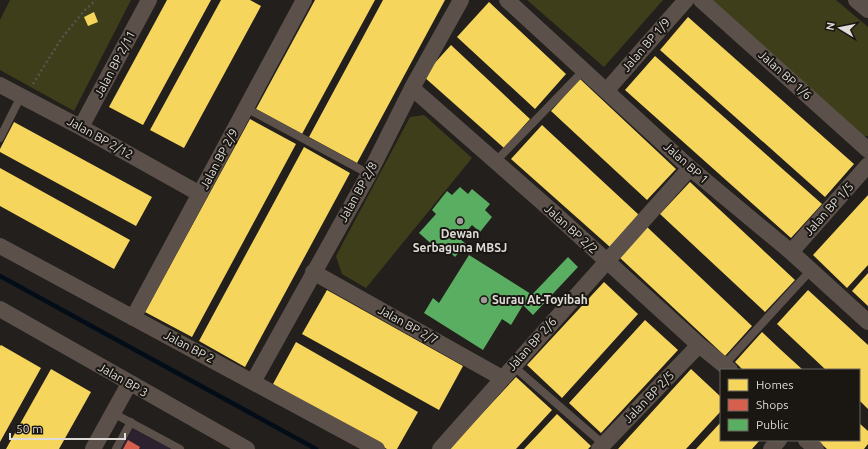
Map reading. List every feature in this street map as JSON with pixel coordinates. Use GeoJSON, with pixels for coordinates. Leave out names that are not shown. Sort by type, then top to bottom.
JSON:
{"type":"FeatureCollection","features":[{"type":"Feature","properties":{"kind":"street","name":"Jalan BP 2/11"},"geometry":{"type":"LineString","coordinates":[[81,127],[149,0]]}},
{"type":"Feature","properties":{"kind":"street","name":"Jalan BP 2/8"},"geometry":{"type":"LineString","coordinates":[[252,382],[368,174],[412,88],[461,0]]}},
{"type":"Feature","properties":{"kind":"street","name":"Jalan BP 1"},"geometry":{"type":"LineString","coordinates":[[507,0],[607,90],[690,168],[791,252],[868,322]]}},
{"type":"Feature","properties":{"kind":"street","name":"Jalan BP 1/9"},"geometry":{"type":"LineString","coordinates":[[607,90],[686,0]]}},
{"type":"Feature","properties":{"kind":"street","name":"Jalan BP 1/6"},"geometry":{"type":"LineString","coordinates":[[701,0],[868,150]]}},
{"type":"Feature","properties":{"kind":"street"},"geometry":{"type":"LineString","coordinates":[[856,0],[868,10]]}},
{"type":"Feature","properties":{"kind":"street","name":"Jalan BP 2/9"},"geometry":{"type":"LineString","coordinates":[[133,318],[302,1]]}},
{"type":"Feature","properties":{"kind":"street","name":"Jalan BP 2/12"},"geometry":{"type":"LineString","coordinates":[[0,85],[81,127],[200,194]]}},
{"type":"Feature","properties":{"kind":"street","name":"Jalan BP 2/2"},"geometry":{"type":"LineString","coordinates":[[412,88],[496,161],[699,346],[727,368]]}},
{"type":"Feature","properties":{"kind":"street","name":"Jalan BP 1/5"},"geometry":{"type":"LineString","coordinates":[[791,252],[868,166]]}},
{"type":"Feature","properties":{"kind":"street","name":"Jalan BP 2/6"},"geometry":{"type":"LineString","coordinates":[[440,449],[512,366],[690,168]]}},
{"type":"Feature","properties":{"kind":"street","name":"Jalan BP 2"},"geometry":{"type":"LineString","coordinates":[[0,246],[377,449]]}},
{"type":"Feature","properties":{"kind":"street","name":"Jalan BP 2/7"},"geometry":{"type":"LineString","coordinates":[[313,272],[502,378]]}},
{"type":"Feature","properties":{"kind":"street","name":"Jalan BP 3"},"geometry":{"type":"LineString","coordinates":[[0,310],[129,384],[247,449]]}},
{"type":"Feature","properties":{"kind":"street","name":"Jalan BP 2/5"},"geometry":{"type":"LineString","coordinates":[[601,446],[699,346]]}},
{"type":"Feature","properties":{"kind":"street"},"geometry":{"type":"LineString","coordinates":[[93,449],[129,384]]}},
{"type":"Feature","properties":{"kind":"street"},"geometry":{"type":"LineString","coordinates":[[770,449],[778,441]]}},
{"type":"Feature","properties":{"kind":"street"},"geometry":{"type":"LineString","coordinates":[[807,441],[816,449]]}},
{"type":"Feature","properties":{"kind":"lane"},"geometry":{"type":"LineString","coordinates":[[496,161],[584,70]]}},
{"type":"Feature","properties":{"kind":"lane"},"geometry":{"type":"LineString","coordinates":[[0,138],[22,96]]}},
{"type":"Feature","properties":{"kind":"lane"},"geometry":{"type":"LineString","coordinates":[[246,108],[368,174]]}},
{"type":"Feature","properties":{"kind":"lane"},"geometry":{"type":"LineString","coordinates":[[727,368],[811,270]]}},
{"type":"Feature","properties":{"kind":"lane"},"geometry":{"type":"LineString","coordinates":[[512,366],[601,446]]}},
{"type":"Feature","properties":{"kind":"lane"},"geometry":{"type":"LineString","coordinates":[[113,413],[180,449]]}},
{"type":"Feature","properties":{"kind":"lane"},"geometry":{"type":"LineString","coordinates":[[116,449],[131,422]]}},
{"type":"Feature","properties":{"kind":"path"},"geometry":{"type":"LineString","coordinates":[[34,83],[61,39],[84,11],[96,0]]}},
{"type":"Feature","properties":{"kind":"shaded area"},"geometry":{"type":"Polygon","coordinates":[[[10,0],[131,0],[74,111],[0,70],[0,20],[10,0]]]}},
{"type":"Feature","properties":{"kind":"shaded area"},"geometry":{"type":"Polygon","coordinates":[[[527,0],[663,0],[604,67],[527,0]]]}},
{"type":"Feature","properties":{"kind":"shaded area"},"geometry":{"type":"Polygon","coordinates":[[[707,0],[836,0],[868,27],[868,136],[858,136],[707,0]]]}},
{"type":"Feature","properties":{"kind":"shaded area"},"geometry":{"type":"Polygon","coordinates":[[[424,115],[472,158],[366,288],[342,274],[336,256],[410,117],[424,115]]]}},
{"type":"Feature","properties":{"kind":"shaded area"},"geometry":{"type":"Polygon","coordinates":[[[132,428],[172,449],[120,449],[132,428]]]}},
{"type":"Feature","properties":{"kind":"building: Homes"},"geometry":{"type":"Polygon","coordinates":[[[167,0],[211,0],[143,125],[109,107],[167,0]]]}},
{"type":"Feature","properties":{"kind":"building: Homes"},"geometry":{"type":"Polygon","coordinates":[[[221,0],[250,0],[261,6],[184,148],[150,130],[221,0]]]}},
{"type":"Feature","properties":{"kind":"building: Homes"},"geometry":{"type":"Polygon","coordinates":[[[315,0],[375,0],[302,134],[256,109],[315,0]]]}},
{"type":"Feature","properties":{"kind":"building: Homes"},"geometry":{"type":"Polygon","coordinates":[[[383,0],[445,0],[357,163],[309,137],[383,0]]]}},
{"type":"Feature","properties":{"kind":"building: Homes"},"geometry":{"type":"Polygon","coordinates":[[[489,2],[566,74],[535,109],[457,37],[489,2]]]}},
{"type":"Feature","properties":{"kind":"building: Homes"},"geometry":{"type":"Polygon","coordinates":[[[94,12],[98,22],[88,26],[84,17],[94,12]]]}},
{"type":"Feature","properties":{"kind":"building: Homes"},"geometry":{"type":"Polygon","coordinates":[[[688,17],[854,164],[825,197],[660,50],[688,17]]]}},
{"type":"Feature","properties":{"kind":"building: Homes"},"geometry":{"type":"Polygon","coordinates":[[[451,45],[530,119],[504,148],[423,76],[451,45]]]}},
{"type":"Feature","properties":{"kind":"building: Homes"},"geometry":{"type":"Polygon","coordinates":[[[655,56],[822,204],[791,238],[625,90],[655,56]]]}},
{"type":"Feature","properties":{"kind":"building: Homes"},"geometry":{"type":"Polygon","coordinates":[[[580,79],[676,169],[647,200],[551,111],[580,79]]]}},
{"type":"Feature","properties":{"kind":"building: Homes"},"geometry":{"type":"Polygon","coordinates":[[[250,119],[296,144],[192,337],[145,312],[250,119]]]}},
{"type":"Feature","properties":{"kind":"building: Homes"},"geometry":{"type":"Polygon","coordinates":[[[14,122],[152,197],[136,226],[0,152],[0,149],[14,122]]]}},
{"type":"Feature","properties":{"kind":"building: Homes"},"geometry":{"type":"Polygon","coordinates":[[[542,125],[639,215],[610,247],[511,159],[542,125]]]}},
{"type":"Feature","properties":{"kind":"building: Homes"},"geometry":{"type":"Polygon","coordinates":[[[304,147],[350,173],[245,367],[199,341],[304,147]]]}},
{"type":"Feature","properties":{"kind":"building: Homes"},"geometry":{"type":"Polygon","coordinates":[[[0,168],[130,240],[114,269],[0,206],[0,168]]]}},
{"type":"Feature","properties":{"kind":"building: Homes"},"geometry":{"type":"Polygon","coordinates":[[[690,182],[795,280],[765,312],[660,214],[690,182]]]}},
{"type":"Feature","properties":{"kind":"building: Homes"},"geometry":{"type":"Polygon","coordinates":[[[868,195],[868,265],[847,288],[813,255],[868,195]]]}},
{"type":"Feature","properties":{"kind":"building: Homes"},"geometry":{"type":"Polygon","coordinates":[[[646,226],[752,326],[725,356],[618,256],[646,226]]]}},
{"type":"Feature","properties":{"kind":"building: Homes"},"geometry":{"type":"Polygon","coordinates":[[[868,273],[868,306],[852,291],[868,273]]]}},
{"type":"Feature","properties":{"kind":"building: Homes"},"geometry":{"type":"Polygon","coordinates":[[[604,282],[638,314],[562,398],[527,365],[604,282]]]}},
{"type":"Feature","properties":{"kind":"building: Homes"},"geometry":{"type":"Polygon","coordinates":[[[327,290],[463,366],[439,410],[302,334],[327,290]]]}},
{"type":"Feature","properties":{"kind":"building: Homes"},"geometry":{"type":"Polygon","coordinates":[[[808,290],[868,345],[868,409],[860,401],[860,369],[825,369],[777,324],[808,290]]]}},
{"type":"Feature","properties":{"kind":"building: Homes"},"geometry":{"type":"Polygon","coordinates":[[[645,320],[678,350],[601,433],[569,403],[645,320]]]}},
{"type":"Feature","properties":{"kind":"building: Homes"},"geometry":{"type":"Polygon","coordinates":[[[762,332],[802,369],[742,369],[735,362],[762,332]]]}},
{"type":"Feature","properties":{"kind":"building: Homes"},"geometry":{"type":"Polygon","coordinates":[[[296,342],[418,412],[397,449],[387,449],[273,384],[296,342]]]}},
{"type":"Feature","properties":{"kind":"building: Homes"},"geometry":{"type":"Polygon","coordinates":[[[1,345],[41,368],[0,442],[0,346],[1,345]]]}},
{"type":"Feature","properties":{"kind":"building: Homes"},"geometry":{"type":"Polygon","coordinates":[[[51,369],[91,392],[59,449],[6,449],[51,369]]]}},
{"type":"Feature","properties":{"kind":"building: Homes"},"geometry":{"type":"Polygon","coordinates":[[[691,369],[720,396],[720,412],[686,449],[618,449],[691,369]]]}},
{"type":"Feature","properties":{"kind":"building: Homes"},"geometry":{"type":"Polygon","coordinates":[[[516,377],[552,410],[516,449],[449,449],[516,377]]]}},
{"type":"Feature","properties":{"kind":"building: Homes"},"geometry":{"type":"Polygon","coordinates":[[[557,414],[591,446],[588,449],[524,449],[557,414]]]}},
{"type":"Feature","properties":{"kind":"building: Homes"},"geometry":{"type":"Polygon","coordinates":[[[720,423],[720,441],[759,441],[752,449],[696,449],[720,423]]]}},
{"type":"Feature","properties":{"kind":"building: Homes"},"geometry":{"type":"Polygon","coordinates":[[[860,424],[868,431],[868,444],[864,449],[827,449],[818,441],[860,441],[860,424]]]}},
{"type":"Feature","properties":{"kind":"building: Shops"},"geometry":{"type":"Polygon","coordinates":[[[128,440],[140,447],[139,449],[123,449],[128,440]]]}},
{"type":"Feature","properties":{"kind":"building: Public","name":"Dewan Serbaguna MBSJ"},"geometry":{"type":"Polygon","coordinates":[[[460,187],[468,194],[472,189],[490,204],[485,210],[492,217],[480,232],[472,225],[460,239],[466,244],[455,257],[447,249],[443,254],[419,233],[436,214],[432,210],[447,191],[452,195],[460,187]]]}},
{"type":"Feature","properties":{"kind":"building: Public","name":"Surau At-Toyibah"},"geometry":{"type":"Polygon","coordinates":[[[469,255],[531,294],[525,302],[568,257],[578,267],[533,315],[523,305],[511,325],[502,319],[483,350],[424,313],[433,298],[439,303],[469,255]]]}},
{"type":"Feature","properties":{"kind":"waterway"},"geometry":{"type":"LineString","coordinates":[[0,276],[316,449]]}},
{"type":"Feature","properties":{"kind":"place","name":"Dewan Serbaguna MBSJ"},"geometry":{"type":"Point","coordinates":[460,221]}},
{"type":"Feature","properties":{"kind":"place","name":"Surau At-Toyibah"},"geometry":{"type":"Point","coordinates":[484,300]}}]}
